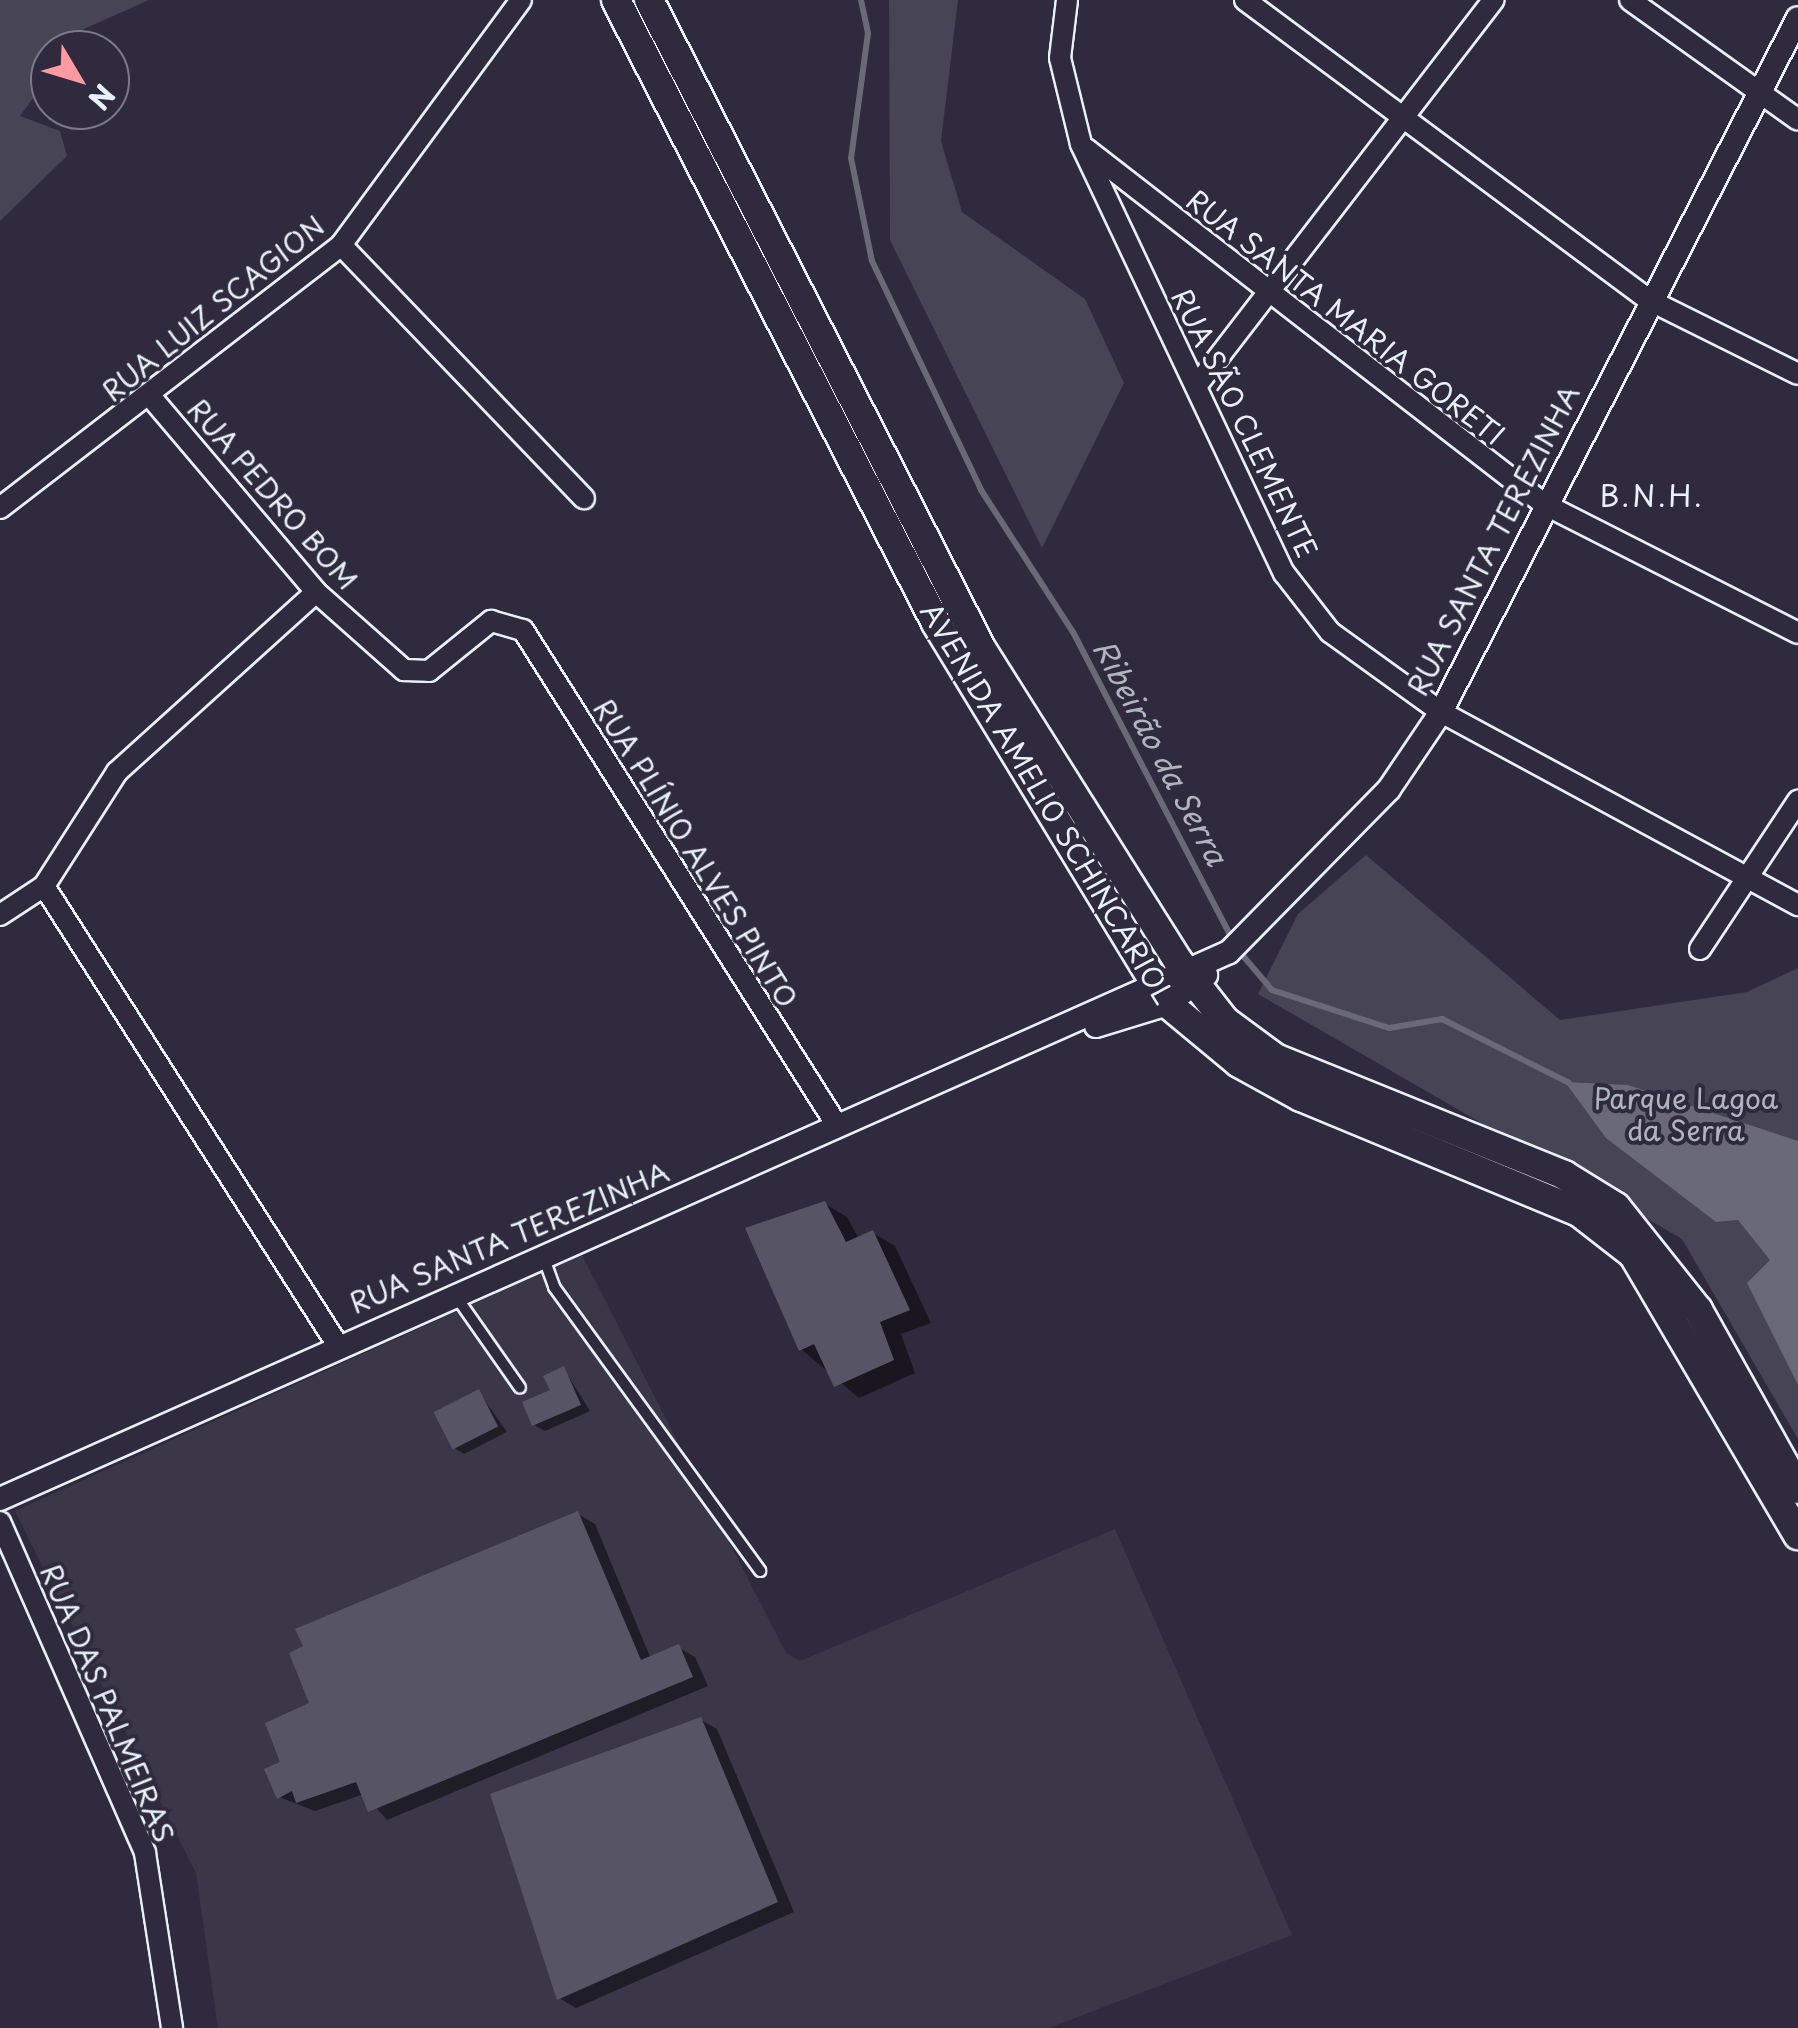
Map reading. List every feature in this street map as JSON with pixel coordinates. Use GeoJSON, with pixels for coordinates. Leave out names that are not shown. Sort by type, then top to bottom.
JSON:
{"type":"FeatureCollection","features":[{"type":"Feature","properties":{"kind":"main road","name":"AVENIDA AMELIO SCHINCARIOL"},"geometry":{"type":"LineString","coordinates":[[616,0],[936,622],[1162,994],[1239,1063],[1301,1097],[1579,1212],[1633,1254],[1798,1535]]}},
{"type":"Feature","properties":{"kind":"main road","name":"AVENIDA AMELIO SCHINCARIOL"},"geometry":{"type":"LineString","coordinates":[[649,0],[981,648],[1192,979],[1242,1038],[1303,1074],[1564,1174],[1616,1208],[1698,1310],[1798,1489]]}},
{"type":"Feature","properties":{"kind":"street"},"geometry":{"type":"LineString","coordinates":[[506,29],[507,0]]}},
{"type":"Feature","properties":{"kind":"street","name":"RUA LUIZ SCAGION"},"geometry":{"type":"LineString","coordinates":[[0,508],[341,246],[506,29],[521,0]]}},
{"type":"Feature","properties":{"kind":"street","name":"RUA SÃO CLEMENTE"},"geometry":{"type":"LineString","coordinates":[[1067,0],[1060,58],[1080,144],[1284,573],[1330,632],[1441,712],[1798,905]]}},
{"type":"Feature","properties":{"kind":"street"},"geometry":{"type":"LineString","coordinates":[[1244,0],[1649,300],[1798,374]]}},
{"type":"Feature","properties":{"kind":"street"},"geometry":{"type":"LineString","coordinates":[[1197,385],[1494,0]]}},
{"type":"Feature","properties":{"kind":"street"},"geometry":{"type":"LineString","coordinates":[[1630,0],[1752,95],[1798,120]]}},
{"type":"Feature","properties":{"kind":"street","name":"RUA SANTA TEREZINHA"},"geometry":{"type":"LineString","coordinates":[[0,1498],[336,1344],[1044,1038],[1162,994],[1192,979],[1230,949],[1389,788],[1441,712],[1752,95],[1798,18]]}},
{"type":"Feature","properties":{"kind":"street","name":"RUA SANTA MARIA GORETI"},"geometry":{"type":"LineString","coordinates":[[1080,144],[1266,295],[1544,504],[1798,633]]}},
{"type":"Feature","properties":{"kind":"street"},"geometry":{"type":"LineString","coordinates":[[341,246],[584,498]]}},
{"type":"Feature","properties":{"kind":"street","name":"RUA PEDRO BOM"},"geometry":{"type":"LineString","coordinates":[[150,396],[316,592],[413,673],[501,618]]}},
{"type":"Feature","properties":{"kind":"street"},"geometry":{"type":"LineString","coordinates":[[0,915],[44,886],[117,772],[316,592]]}},
{"type":"Feature","properties":{"kind":"street","name":"RUA PLÍNIO ALVES PINTO"},"geometry":{"type":"LineString","coordinates":[[501,618],[523,630],[838,1127]]}},
{"type":"Feature","properties":{"kind":"street"},"geometry":{"type":"LineString","coordinates":[[1700,948],[1798,801]]}},
{"type":"Feature","properties":{"kind":"street"},"geometry":{"type":"LineString","coordinates":[[44,886],[336,1344]]}},
{"type":"Feature","properties":{"kind":"street","name":"RUA DAS PALMEIRAS"},"geometry":{"type":"LineString","coordinates":[[0,1522],[145,1853],[172,2028]]}},
{"type":"Feature","properties":{"kind":"lane"},"geometry":{"type":"LineString","coordinates":[[543,1255],[554,1287],[760,1571]]}},
{"type":"Feature","properties":{"kind":"lane"},"geometry":{"type":"LineString","coordinates":[[454,1294],[520,1388]]}},
{"type":"Feature","properties":{"kind":"shaded area"},"geometry":{"type":"Polygon","coordinates":[[[582,1255],[786,1653],[800,1661],[1115,1529],[1292,1935],[1049,2028],[218,2028],[196,1873],[15,1511],[582,1255]]]}},
{"type":"Feature","properties":{"kind":"green space"},"geometry":{"type":"Polygon","coordinates":[[[0,0],[149,0],[83,30],[30,30],[30,102],[20,116],[30,120],[30,130],[60,131],[67,156],[0,221],[0,0]]]}},
{"type":"Feature","properties":{"kind":"green space"},"geometry":{"type":"Polygon","coordinates":[[[889,0],[958,0],[941,141],[962,212],[1085,299],[1124,383],[1042,548],[890,240],[889,0]]]}},
{"type":"Feature","properties":{"kind":"green space","name":"Parque Lagoa da Serra"},"geometry":{"type":"Polygon","coordinates":[[[1366,855],[1560,1020],[1747,992],[1798,968],[1798,1439],[1682,1239],[1258,994],[1298,914],[1366,855]]]}},
{"type":"Feature","properties":{"kind":"water"},"geometry":{"type":"Polygon","coordinates":[[[1565,1082],[1628,1085],[1798,1141],[1798,1385],[1747,1283],[1770,1260],[1738,1220],[1716,1222],[1606,1138],[1565,1082]]]}},
{"type":"Feature","properties":{"kind":"building"},"geometry":{"type":"Polygon","coordinates":[[[825,1201],[846,1242],[873,1230],[910,1310],[880,1322],[894,1360],[834,1387],[814,1344],[799,1351],[745,1228],[825,1201]]]}},
{"type":"Feature","properties":{"kind":"building"},"geometry":{"type":"Polygon","coordinates":[[[564,1366],[581,1405],[532,1426],[522,1402],[550,1390],[543,1376],[564,1366]]]}},
{"type":"Feature","properties":{"kind":"building"},"geometry":{"type":"Polygon","coordinates":[[[479,1389],[498,1426],[453,1450],[434,1412],[479,1389]]]}},
{"type":"Feature","properties":{"kind":"building"},"geometry":{"type":"Polygon","coordinates":[[[578,1511],[641,1660],[679,1644],[693,1677],[368,1812],[356,1782],[296,1803],[292,1791],[277,1799],[264,1769],[280,1762],[265,1723],[309,1703],[289,1653],[303,1646],[295,1629],[578,1511]]]}},
{"type":"Feature","properties":{"kind":"building"},"geometry":{"type":"Polygon","coordinates":[[[701,1717],[778,1902],[557,2000],[490,1794],[701,1717]]]}},
{"type":"Feature","properties":{"kind":"waterway","name":"Ribeirão da Serra"},"geometry":{"type":"LineString","coordinates":[[861,0],[868,33],[851,158],[872,261],[981,490],[1073,632],[1232,939]]}},
{"type":"Feature","properties":{"kind":"waterway","name":"Ribeirão da Serra"},"geometry":{"type":"LineString","coordinates":[[1238,950],[1272,990],[1389,1028],[1442,1019],[1569,1083]]}},
{"type":"Feature","properties":{"kind":"district","name":"B.N.H."},"geometry":{"type":"Point","coordinates":[1652,495]}}]}
